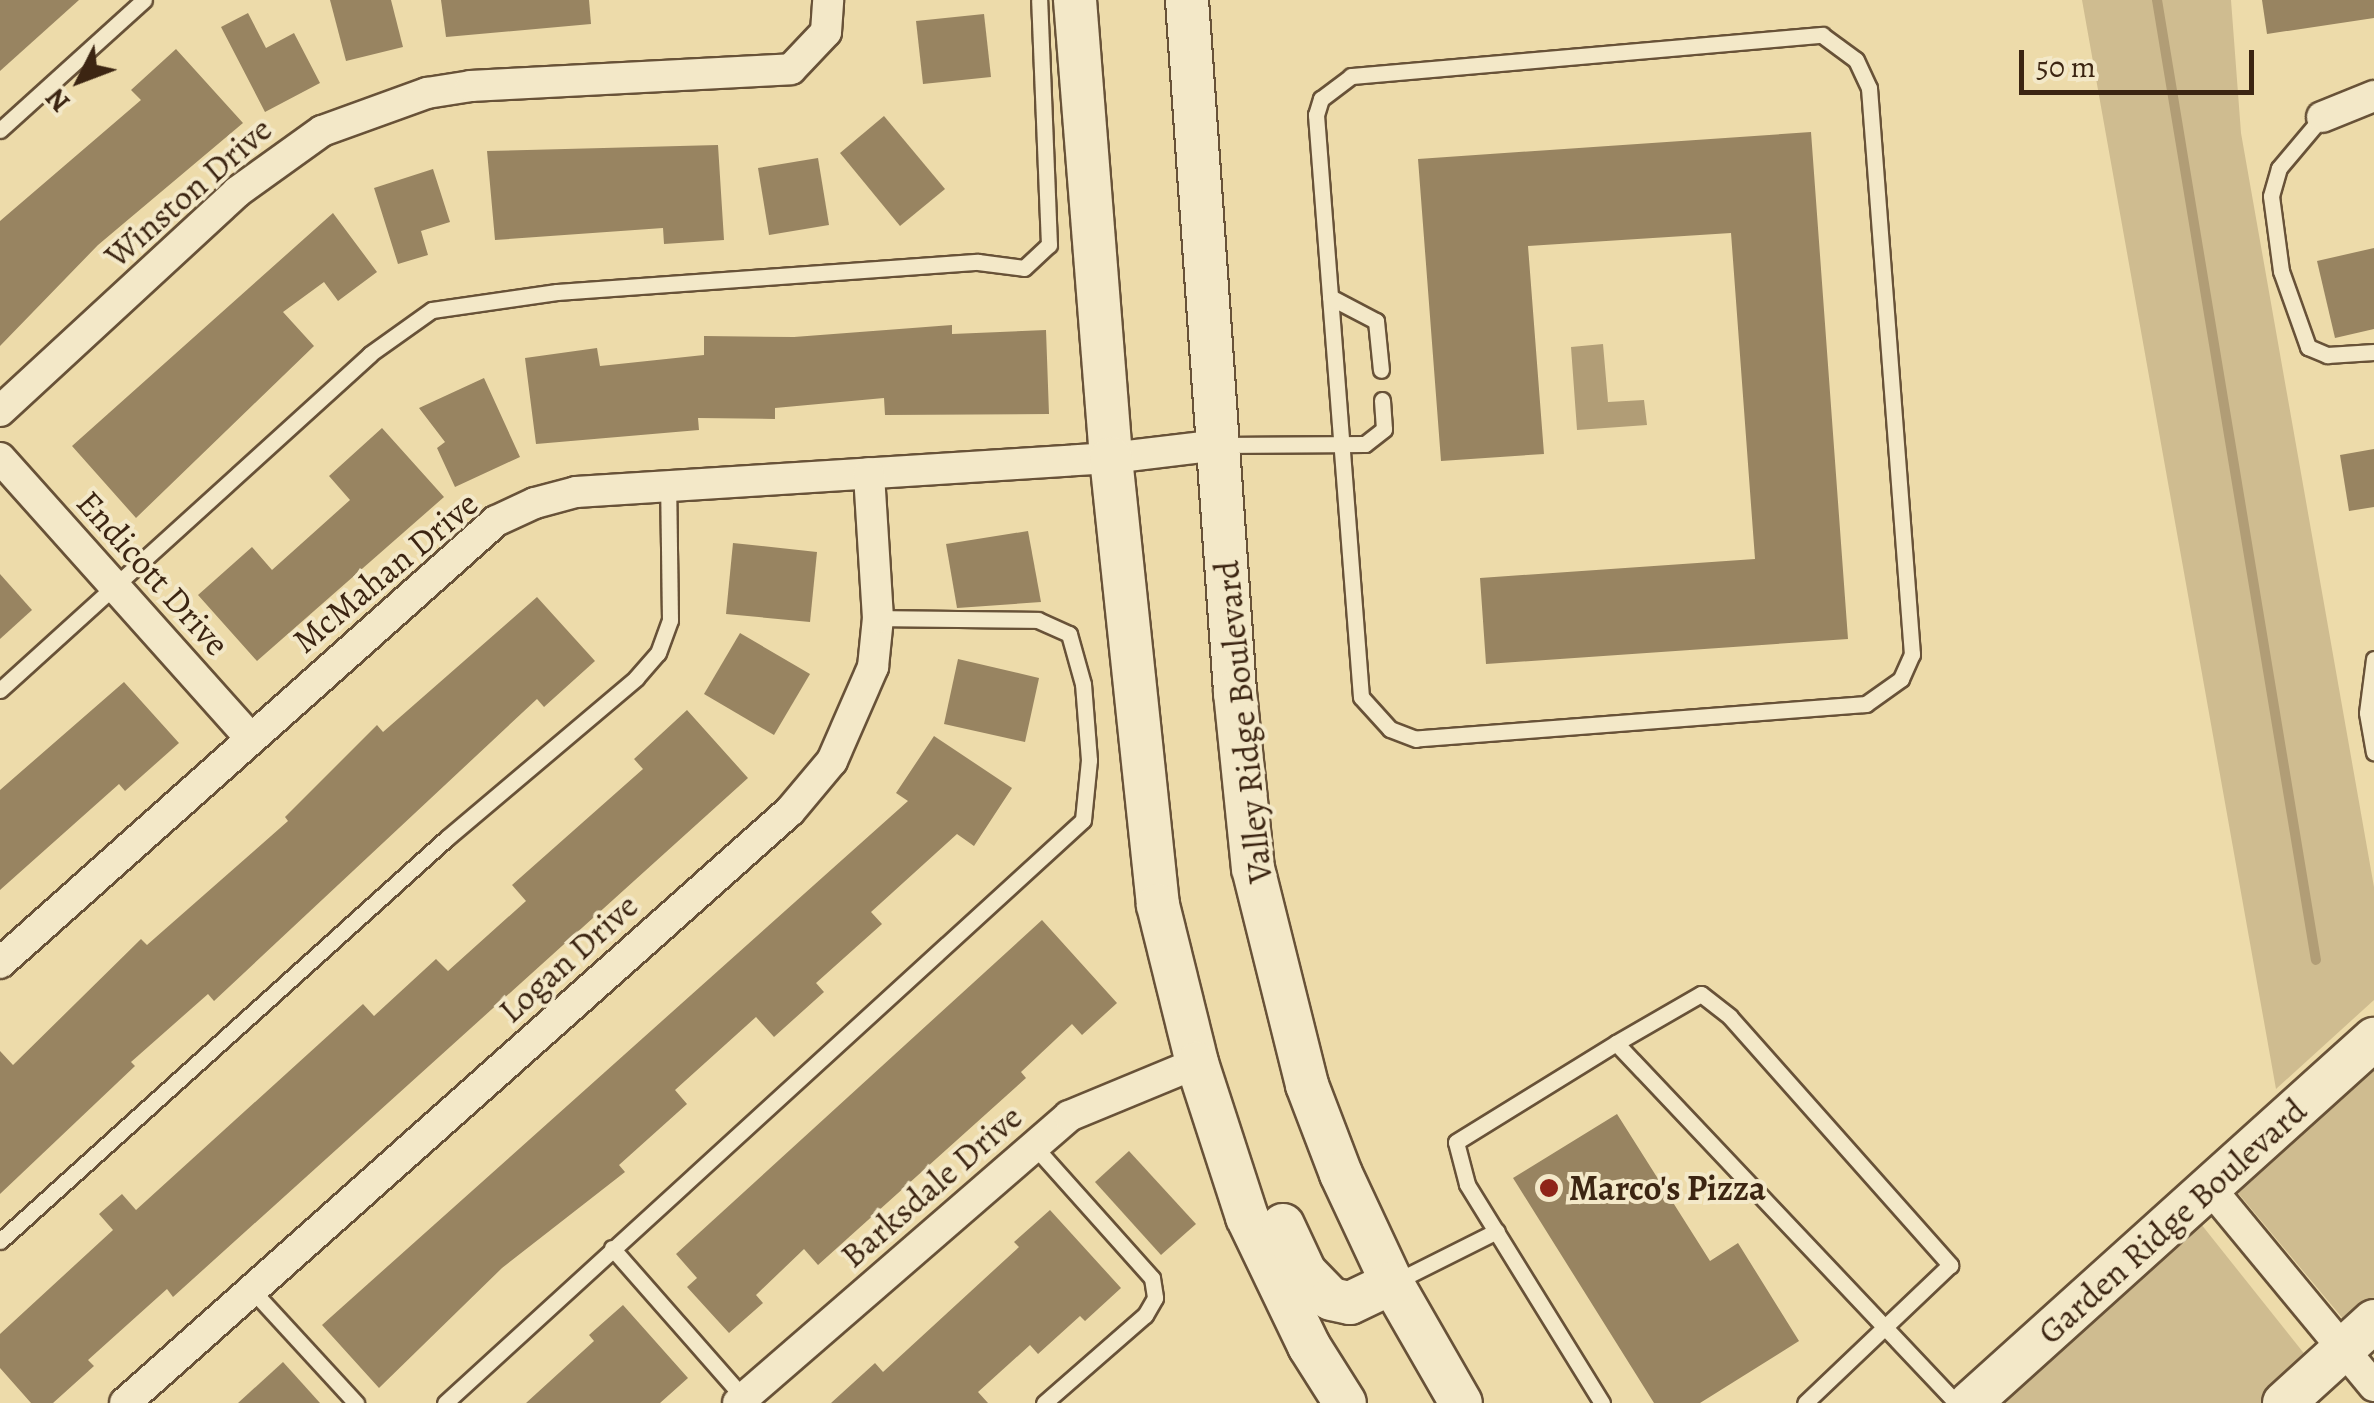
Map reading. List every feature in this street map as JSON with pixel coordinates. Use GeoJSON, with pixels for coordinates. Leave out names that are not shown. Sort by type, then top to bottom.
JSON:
{"type":"FeatureCollection","features":[{"type":"Feature","properties":{"kind":"main road"},"geometry":{"type":"LineString","coordinates":[[1075,0],[1110,458],[1148,842],[1196,1064],[1247,1216],[1310,1346],[1345,1403]]}},
{"type":"Feature","properties":{"kind":"main road","name":"Valley Ridge Boulevard"},"geometry":{"type":"LineString","coordinates":[[1188,0],[1254,868],[1307,1085],[1392,1283],[1461,1403]]}},
{"type":"Feature","properties":{"kind":"main road","name":"Garden Ridge Boulevard"},"geometry":{"type":"LineString","coordinates":[[1970,1403],[2374,1039]]}},
{"type":"Feature","properties":{"kind":"main road"},"geometry":{"type":"LineString","coordinates":[[1220,1136],[1260,1175],[1318,1288],[1350,1303],[1392,1283]]}},
{"type":"Feature","properties":{"kind":"main road"},"geometry":{"type":"LineString","coordinates":[[2284,1403],[2374,1321]]}},
{"type":"Feature","properties":{"kind":"street","name":"Winston Drive"},"geometry":{"type":"LineString","coordinates":[[0,411],[237,192],[322,132],[426,93],[471,86],[791,70],[826,32],[828,0]]}},
{"type":"Feature","properties":{"kind":"street"},"geometry":{"type":"LineString","coordinates":[[2322,117],[2374,96]]}},
{"type":"Feature","properties":{"kind":"street","name":"McMahan Drive"},"geometry":{"type":"LineString","coordinates":[[0,964],[496,522],[576,492],[1110,458],[1220,445]]}},
{"type":"Feature","properties":{"kind":"street","name":"Endicott Drive"},"geometry":{"type":"LineString","coordinates":[[0,458],[250,738]]}},
{"type":"Feature","properties":{"kind":"street","name":"Logan Drive"},"geometry":{"type":"LineString","coordinates":[[125,1403],[790,811],[832,761],[874,667],[878,618],[870,473]]}},
{"type":"Feature","properties":{"kind":"street","name":"Barksdale Drive"},"geometry":{"type":"LineString","coordinates":[[742,1400],[1069,1116],[1196,1064]]}},
{"type":"Feature","properties":{"kind":"street"},"geometry":{"type":"LineString","coordinates":[[2210,1188],[2374,1386]]}},
{"type":"Feature","properties":{"kind":"lane"},"geometry":{"type":"LineString","coordinates":[[0,130],[144,0]]}},
{"type":"Feature","properties":{"kind":"lane"},"geometry":{"type":"LineString","coordinates":[[0,690],[370,354],[432,310],[576,291],[978,262],[1024,268],[1049,245],[1039,0]]}},
{"type":"Feature","properties":{"kind":"lane"},"geometry":{"type":"LineString","coordinates":[[1822,35],[1834,41],[1856,60],[1870,88],[1912,654],[1908,668],[1891,690],[1866,704],[1416,739],[1390,730],[1361,697],[1330,297],[1316,115],[1330,88],[1351,76],[1822,35]]}},
{"type":"Feature","properties":{"kind":"lane"},"geometry":{"type":"LineString","coordinates":[[2322,117],[2279,168],[2275,182],[2281,271],[2308,347],[2327,355],[2374,352]]}},
{"type":"Feature","properties":{"kind":"lane"},"geometry":{"type":"LineString","coordinates":[[1330,297],[1376,321],[1380,370]]}},
{"type":"Feature","properties":{"kind":"lane"},"geometry":{"type":"LineString","coordinates":[[1220,445],[1364,444],[1384,428],[1382,400]]}},
{"type":"Feature","properties":{"kind":"lane"},"geometry":{"type":"LineString","coordinates":[[0,1241],[447,838],[636,678],[658,652],[670,620],[668,486]]}},
{"type":"Feature","properties":{"kind":"lane"},"geometry":{"type":"LineString","coordinates":[[446,1403],[612,1248],[886,1006],[1083,820],[1089,760],[1083,684],[1069,634],[1038,620],[878,618]]}},
{"type":"Feature","properties":{"kind":"lane"},"geometry":{"type":"LineString","coordinates":[[2374,660],[2367,713],[2374,752]]}},
{"type":"Feature","properties":{"kind":"lane"},"geometry":{"type":"LineString","coordinates":[[1602,1403],[1467,1184],[1456,1142],[1701,994],[1730,1018],[1950,1265],[1806,1403]]}},
{"type":"Feature","properties":{"kind":"lane"},"geometry":{"type":"LineString","coordinates":[[1616,1042],[1957,1403]]}},
{"type":"Feature","properties":{"kind":"lane"},"geometry":{"type":"LineString","coordinates":[[1034,1146],[1152,1278],[1154,1298],[1145,1315],[1044,1403]]}},
{"type":"Feature","properties":{"kind":"lane"},"geometry":{"type":"LineString","coordinates":[[1392,1283],[1496,1231]]}},
{"type":"Feature","properties":{"kind":"lane"},"geometry":{"type":"LineString","coordinates":[[612,1248],[742,1400]]}},
{"type":"Feature","properties":{"kind":"lane"},"geometry":{"type":"LineString","coordinates":[[252,1290],[356,1403]]}},
{"type":"Feature","properties":{"kind":"shaded area"},"geometry":{"type":"Polygon","coordinates":[[[2082,0],[2231,0],[2241,133],[2374,887],[2374,1000],[2276,1089],[2082,0]]]}},
{"type":"Feature","properties":{"kind":"shaded area"},"geometry":{"type":"Polygon","coordinates":[[[1603,344],[1608,402],[1644,400],[1647,425],[1577,430],[1571,347],[1603,344]]]}},
{"type":"Feature","properties":{"kind":"shaded area"},"geometry":{"type":"Polygon","coordinates":[[[2374,1069],[2374,1303],[2349,1326],[2238,1193],[2374,1069]]]}},
{"type":"Feature","properties":{"kind":"shaded area"},"geometry":{"type":"Polygon","coordinates":[[[2201,1224],[2310,1361],[2263,1403],[2004,1403],[2201,1224]]]}},
{"type":"Feature","properties":{"kind":"building"},"geometry":{"type":"Polygon","coordinates":[[[0,0],[79,0],[0,71],[0,0]]]}},
{"type":"Feature","properties":{"kind":"building"},"geometry":{"type":"Polygon","coordinates":[[[330,0],[391,0],[403,47],[346,61],[330,0]]]}},
{"type":"Feature","properties":{"kind":"building"},"geometry":{"type":"Polygon","coordinates":[[[441,0],[589,0],[591,24],[446,37],[441,0]]]}},
{"type":"Feature","properties":{"kind":"building"},"geometry":{"type":"Polygon","coordinates":[[[2262,0],[2374,0],[2374,18],[2267,34],[2262,0]]]}},
{"type":"Feature","properties":{"kind":"building"},"geometry":{"type":"Polygon","coordinates":[[[248,13],[266,48],[294,33],[320,83],[265,112],[221,27],[248,13]]]}},
{"type":"Feature","properties":{"kind":"building"},"geometry":{"type":"Polygon","coordinates":[[[984,14],[991,77],[923,84],[916,21],[984,14]]]}},
{"type":"Feature","properties":{"kind":"building"},"geometry":{"type":"Polygon","coordinates":[[[176,49],[243,123],[98,245],[0,346],[0,221],[141,100],[131,90],[176,49]]]}},
{"type":"Feature","properties":{"kind":"building"},"geometry":{"type":"Polygon","coordinates":[[[884,116],[945,189],[900,226],[840,153],[884,116]]]}},
{"type":"Feature","properties":{"kind":"building"},"geometry":{"type":"Polygon","coordinates":[[[1811,132],[1848,639],[1486,664],[1480,578],[1755,559],[1731,233],[1528,246],[1544,454],[1441,461],[1418,159],[1811,132]]]}},
{"type":"Feature","properties":{"kind":"building"},"geometry":{"type":"Polygon","coordinates":[[[718,145],[724,240],[664,244],[663,228],[495,240],[487,151],[718,145]]]}},
{"type":"Feature","properties":{"kind":"building"},"geometry":{"type":"Polygon","coordinates":[[[818,158],[829,225],[769,235],[758,168],[818,158]]]}},
{"type":"Feature","properties":{"kind":"building"},"geometry":{"type":"Polygon","coordinates":[[[433,169],[450,222],[421,231],[428,255],[398,264],[374,188],[433,169]]]}},
{"type":"Feature","properties":{"kind":"building"},"geometry":{"type":"Polygon","coordinates":[[[333,213],[377,272],[338,301],[324,282],[283,312],[314,346],[136,518],[72,446],[333,213]]]}},
{"type":"Feature","properties":{"kind":"building"},"geometry":{"type":"Polygon","coordinates":[[[2374,248],[2374,329],[2335,338],[2317,261],[2374,248]]]}},
{"type":"Feature","properties":{"kind":"building"},"geometry":{"type":"Polygon","coordinates":[[[952,325],[952,334],[1046,330],[1049,414],[885,415],[884,398],[775,408],[775,419],[698,418],[699,430],[536,444],[525,358],[597,348],[600,366],[704,355],[704,336],[794,337],[952,325]]]}},
{"type":"Feature","properties":{"kind":"building"},"geometry":{"type":"Polygon","coordinates":[[[484,378],[520,457],[455,487],[437,448],[445,442],[419,408],[484,378]]]}},
{"type":"Feature","properties":{"kind":"building"},"geometry":{"type":"Polygon","coordinates":[[[382,428],[444,497],[257,661],[198,595],[252,547],[272,570],[350,500],[329,476],[382,428]]]}},
{"type":"Feature","properties":{"kind":"building"},"geometry":{"type":"Polygon","coordinates":[[[2374,449],[2374,507],[2349,511],[2340,455],[2374,449]]]}},
{"type":"Feature","properties":{"kind":"building"},"geometry":{"type":"Polygon","coordinates":[[[1028,531],[1041,602],[957,608],[946,544],[1028,531]]]}},
{"type":"Feature","properties":{"kind":"building"},"geometry":{"type":"Polygon","coordinates":[[[733,543],[817,552],[810,622],[726,614],[733,543]]]}},
{"type":"Feature","properties":{"kind":"building"},"geometry":{"type":"Polygon","coordinates":[[[0,574],[32,610],[0,639],[0,574]]]}},
{"type":"Feature","properties":{"kind":"building"},"geometry":{"type":"Polygon","coordinates":[[[537,597],[595,661],[544,707],[537,699],[214,1001],[208,994],[131,1062],[135,1066],[0,1194],[0,1051],[13,1065],[141,939],[147,945],[288,821],[285,817],[377,725],[383,732],[537,597]]]}},
{"type":"Feature","properties":{"kind":"building"},"geometry":{"type":"Polygon","coordinates":[[[740,633],[810,674],[774,735],[704,694],[740,633]]]}},
{"type":"Feature","properties":{"kind":"building"},"geometry":{"type":"Polygon","coordinates":[[[958,659],[1039,678],[1025,742],[944,724],[958,659]]]}},
{"type":"Feature","properties":{"kind":"building"},"geometry":{"type":"Polygon","coordinates":[[[124,682],[179,743],[125,791],[119,784],[0,890],[0,790],[124,682]]]}},
{"type":"Feature","properties":{"kind":"building"},"geometry":{"type":"Polygon","coordinates":[[[687,710],[748,778],[173,1297],[167,1289],[88,1360],[94,1366],[53,1403],[31,1403],[0,1368],[0,1334],[113,1230],[99,1214],[122,1194],[136,1210],[363,1004],[374,1016],[436,959],[448,971],[526,901],[512,885],[643,769],[634,759],[687,710]]]}},
{"type":"Feature","properties":{"kind":"building"},"geometry":{"type":"Polygon","coordinates":[[[934,736],[1012,788],[974,846],[957,834],[871,912],[882,924],[816,983],[824,992],[774,1037],[756,1017],[675,1090],[687,1104],[619,1165],[625,1172],[502,1268],[379,1388],[322,1325],[908,801],[896,793],[934,736]]]}},
{"type":"Feature","properties":{"kind":"building"},"geometry":{"type":"Polygon","coordinates":[[[1042,920],[1117,1003],[1082,1035],[1072,1024],[1021,1072],[1026,1078],[818,1265],[804,1249],[756,1295],[763,1303],[729,1333],[687,1287],[697,1278],[676,1254],[1042,920]]]}},
{"type":"Feature","properties":{"kind":"building"},"geometry":{"type":"Polygon","coordinates":[[[1617,1114],[1710,1261],[1738,1243],[1799,1341],[1700,1403],[1654,1403],[1513,1178],[1617,1114]]]}},
{"type":"Feature","properties":{"kind":"building"},"geometry":{"type":"Polygon","coordinates":[[[1129,1151],[1196,1224],[1161,1255],[1095,1182],[1129,1151]]]}},
{"type":"Feature","properties":{"kind":"building"},"geometry":{"type":"Polygon","coordinates":[[[1050,1210],[1121,1288],[1085,1321],[1080,1316],[1038,1354],[1030,1345],[978,1392],[988,1403],[831,1403],[875,1363],[883,1372],[1019,1247],[1014,1242],[1050,1210]]]}},
{"type":"Feature","properties":{"kind":"building"},"geometry":{"type":"Polygon","coordinates":[[[623,1305],[688,1378],[660,1403],[526,1403],[594,1341],[589,1335],[623,1305]]]}},
{"type":"Feature","properties":{"kind":"building"},"geometry":{"type":"Polygon","coordinates":[[[283,1362],[320,1403],[238,1403],[283,1362]]]}},
{"type":"Feature","properties":{"kind":"waterway"},"geometry":{"type":"LineString","coordinates":[[2157,0],[2316,960]]}},
{"type":"Feature","properties":{"kind":"place","name":"Marco's Pizza"},"geometry":{"type":"Point","coordinates":[1549,1188]}}]}
